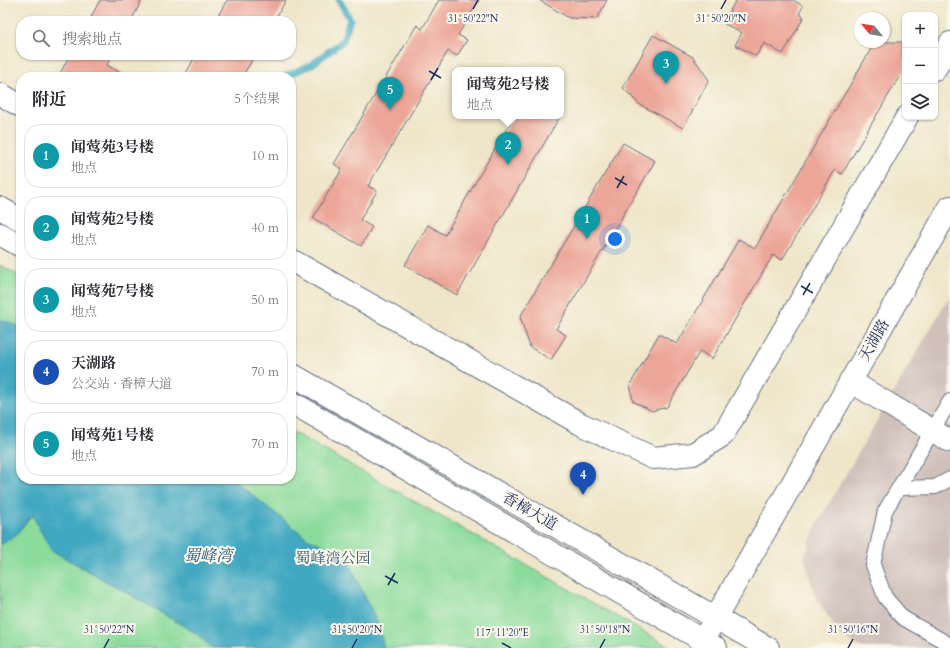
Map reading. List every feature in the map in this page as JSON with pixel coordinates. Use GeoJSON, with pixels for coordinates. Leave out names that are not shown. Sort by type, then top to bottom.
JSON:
{"type":"FeatureCollection","features":[{"type":"Feature","properties":{"kind":"street"},"geometry":{"type":"LineString","coordinates":[[938,64],[950,43]]}},
{"type":"Feature","properties":{"kind":"street"},"geometry":{"type":"LineString","coordinates":[[0,94],[16,103]]}},
{"type":"Feature","properties":{"kind":"street"},"geometry":{"type":"LineString","coordinates":[[296,263],[581,424],[653,458],[693,454],[723,435],[905,120]]}},
{"type":"Feature","properties":{"kind":"street","name":"天湖路"},"geometry":{"type":"LineString","coordinates":[[710,644],[715,618],[950,207]]}},
{"type":"Feature","properties":{"kind":"street"},"geometry":{"type":"LineString","coordinates":[[0,208],[16,217]]}},
{"type":"Feature","properties":{"kind":"street"},"geometry":{"type":"LineString","coordinates":[[0,234],[16,243]]}},
{"type":"Feature","properties":{"kind":"street","name":"香樟大道"},"geometry":{"type":"LineString","coordinates":[[296,377],[768,648]]}},
{"type":"Feature","properties":{"kind":"street"},"geometry":{"type":"LineString","coordinates":[[850,382],[941,436]]}},
{"type":"Feature","properties":{"kind":"street","name":"香樟大道"},"geometry":{"type":"LineString","coordinates":[[296,405],[710,644]]}},
{"type":"Feature","properties":{"kind":"lane"},"geometry":{"type":"LineString","coordinates":[[950,401],[941,436],[899,488],[885,511],[873,565],[885,597],[904,618],[950,645]]}},
{"type":"Feature","properties":{"kind":"lane"},"geometry":{"type":"LineString","coordinates":[[899,488],[934,487],[950,479]]}},
{"type":"Feature","properties":{"kind":"shaded area"},"geometry":{"type":"Polygon","coordinates":[[[950,295],[950,648],[862,648],[841,636],[815,596],[804,557],[817,524],[950,295]]]}},
{"type":"Feature","properties":{"kind":"green space","name":"蜀峰湾公园"},"geometry":{"type":"Polygon","coordinates":[[[0,265],[16,274],[16,484],[296,484],[296,434],[672,648],[0,648],[0,265]]]}},
{"type":"Feature","properties":{"kind":"water","name":"蜀峰湾"},"geometry":{"type":"Polygon","coordinates":[[[0,319],[16,325],[16,484],[238,484],[307,538],[345,555],[378,624],[384,648],[212,648],[197,634],[51,550],[32,515],[15,536],[0,545],[0,319]]]}},
{"type":"Feature","properties":{"kind":"building"},"geometry":{"type":"Polygon","coordinates":[[[100,0],[142,0],[134,16],[92,16],[100,0]]]}},
{"type":"Feature","properties":{"kind":"building"},"geometry":{"type":"Polygon","coordinates":[[[227,0],[286,0],[277,16],[218,16],[227,0]]]}},
{"type":"Feature","properties":{"kind":"building"},"geometry":{"type":"Polygon","coordinates":[[[439,0],[479,0],[458,35],[467,40],[457,56],[448,51],[368,186],[377,191],[360,220],[372,227],[361,246],[313,218],[342,169],[334,164],[417,25],[422,29],[439,0]]]}},
{"type":"Feature","properties":{"kind":"building"},"geometry":{"type":"Polygon","coordinates":[[[539,0],[607,0],[597,19],[569,18],[539,0]]]}},
{"type":"Feature","properties":{"kind":"building"},"geometry":{"type":"Polygon","coordinates":[[[736,0],[793,0],[803,6],[799,14],[804,17],[783,54],[764,43],[756,56],[735,45],[742,33],[723,23],[736,0]]]}},
{"type":"Feature","properties":{"kind":"building"},"geometry":{"type":"Polygon","coordinates":[[[653,35],[693,57],[709,80],[683,128],[639,104],[623,88],[653,35]]]}},
{"type":"Feature","properties":{"kind":"building"},"geometry":{"type":"Polygon","coordinates":[[[890,42],[902,42],[902,72],[842,174],[835,170],[782,260],[773,255],[712,359],[700,351],[667,407],[652,411],[633,401],[630,385],[659,334],[677,344],[739,239],[755,248],[872,48],[890,48],[890,42]]]}},
{"type":"Feature","properties":{"kind":"building"},"geometry":{"type":"Polygon","coordinates":[[[67,60],[110,60],[107,65],[119,72],[61,72],[67,60]]]}},
{"type":"Feature","properties":{"kind":"building"},"geometry":{"type":"Polygon","coordinates":[[[193,60],[252,60],[245,72],[187,72],[193,60]]]}},
{"type":"Feature","properties":{"kind":"building"},"geometry":{"type":"Polygon","coordinates":[[[512,119],[558,119],[457,295],[405,265],[428,225],[445,235],[512,119]]]}},
{"type":"Feature","properties":{"kind":"building"},"geometry":{"type":"Polygon","coordinates":[[[623,143],[655,161],[556,329],[566,335],[551,360],[530,347],[520,317],[623,143]]]}},
{"type":"Feature","properties":{"kind":"waterway"},"geometry":{"type":"LineString","coordinates":[[295,72],[311,65],[343,41],[350,19],[339,0]]}},
{"type":"Feature","properties":{"kind":"place","name":"闻莺苑7号楼"},"geometry":{"type":"Point","coordinates":[666,84]}},
{"type":"Feature","properties":{"kind":"place","name":"闻莺苑1号楼"},"geometry":{"type":"Point","coordinates":[390,110]}},
{"type":"Feature","properties":{"kind":"place","name":"闻莺苑2号楼"},"geometry":{"type":"Point","coordinates":[508,165]}},
{"type":"Feature","properties":{"kind":"place","name":"闻莺苑3号楼"},"geometry":{"type":"Point","coordinates":[587,239]}},
{"type":"Feature","properties":{"kind":"place","name":"天湖路"},"geometry":{"type":"Point","coordinates":[583,495]}}]}
